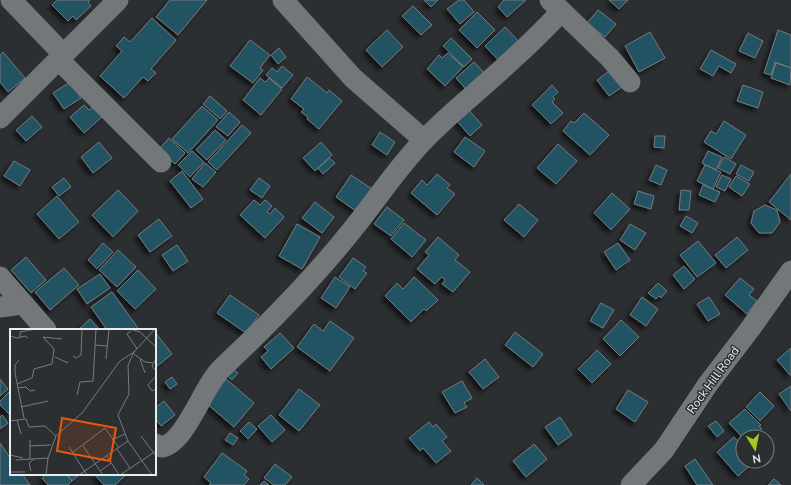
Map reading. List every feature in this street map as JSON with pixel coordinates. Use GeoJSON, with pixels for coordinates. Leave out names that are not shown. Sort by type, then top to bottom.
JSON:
{"type":"FeatureCollection","features":[{"type":"Feature","properties":{"kind":"street"},"geometry":{"type":"LineString","coordinates":[[11,0],[60,57],[161,162]]}},
{"type":"Feature","properties":{"kind":"street"},"geometry":{"type":"LineString","coordinates":[[0,118],[118,0]]}},
{"type":"Feature","properties":{"kind":"street"},"geometry":{"type":"LineString","coordinates":[[283,0],[353,78],[424,140]]}},
{"type":"Feature","properties":{"kind":"street"},"geometry":{"type":"LineString","coordinates":[[156,445],[161,448],[164,447],[177,437],[193,416],[214,375],[266,326],[313,276],[360,220],[382,188],[424,140],[517,56],[556,6],[610,58],[630,82]]}},
{"type":"Feature","properties":{"kind":"street","name":"Rock Hill Road"},"geometry":{"type":"LineString","coordinates":[[631,485],[664,450],[708,384],[750,329],[791,270]]}},
{"type":"Feature","properties":{"kind":"street"},"geometry":{"type":"LineString","coordinates":[[0,277],[45,329]]}},
{"type":"Feature","properties":{"kind":"street"},"geometry":{"type":"LineString","coordinates":[[0,307],[23,304]]}},
{"type":"Feature","properties":{"kind":"building"},"geometry":{"type":"Polygon","coordinates":[[[57,0],[90,0],[88,2],[91,6],[76,20],[73,16],[68,21],[52,5],[57,0]]]}},
{"type":"Feature","properties":{"kind":"building"},"geometry":{"type":"Polygon","coordinates":[[[170,0],[207,0],[178,35],[156,17],[170,0]]]}},
{"type":"Feature","properties":{"kind":"building"},"geometry":{"type":"Polygon","coordinates":[[[424,0],[438,0],[431,7],[424,0]]]}},
{"type":"Feature","properties":{"kind":"building"},"geometry":{"type":"Polygon","coordinates":[[[459,0],[464,0],[474,12],[460,24],[447,9],[459,0]]]}},
{"type":"Feature","properties":{"kind":"building"},"geometry":{"type":"Polygon","coordinates":[[[504,0],[525,1],[507,17],[498,7],[504,0]]]}},
{"type":"Feature","properties":{"kind":"building"},"geometry":{"type":"Polygon","coordinates":[[[609,0],[628,0],[619,9],[609,0]]]}},
{"type":"Feature","properties":{"kind":"building"},"geometry":{"type":"Polygon","coordinates":[[[413,6],[432,25],[421,35],[402,16],[413,6]]]}},
{"type":"Feature","properties":{"kind":"building"},"geometry":{"type":"Polygon","coordinates":[[[598,10],[616,24],[605,37],[587,23],[598,10]]]}},
{"type":"Feature","properties":{"kind":"building"},"geometry":{"type":"Polygon","coordinates":[[[477,12],[495,30],[477,48],[459,30],[477,12]]]}},
{"type":"Feature","properties":{"kind":"building"},"geometry":{"type":"Polygon","coordinates":[[[152,18],[176,40],[151,69],[156,73],[148,81],[143,77],[124,98],[100,76],[122,51],[116,46],[124,37],[130,42],[152,18]]]}},
{"type":"Feature","properties":{"kind":"building"},"geometry":{"type":"Polygon","coordinates":[[[505,27],[522,45],[502,64],[485,46],[505,27]]]}},
{"type":"Feature","properties":{"kind":"building"},"geometry":{"type":"Polygon","coordinates":[[[387,30],[403,47],[382,67],[366,50],[387,30]]]}},
{"type":"Feature","properties":{"kind":"building"},"geometry":{"type":"Polygon","coordinates":[[[778,30],[791,35],[791,68],[775,62],[771,75],[764,73],[778,30]]]}},
{"type":"Feature","properties":{"kind":"building"},"geometry":{"type":"Polygon","coordinates":[[[650,32],[665,58],[639,72],[625,46],[650,32]]]}},
{"type":"Feature","properties":{"kind":"building"},"geometry":{"type":"Polygon","coordinates":[[[748,33],[763,41],[755,58],[739,51],[748,33]]]}},
{"type":"Feature","properties":{"kind":"building"},"geometry":{"type":"Polygon","coordinates":[[[451,38],[472,59],[464,67],[443,46],[451,38]]]}},
{"type":"Feature","properties":{"kind":"building"},"geometry":{"type":"Polygon","coordinates":[[[250,40],[270,55],[260,68],[263,70],[253,83],[230,66],[250,40]]]}},
{"type":"Feature","properties":{"kind":"building"},"geometry":{"type":"Polygon","coordinates":[[[279,48],[286,57],[278,64],[271,55],[279,48]]]}},
{"type":"Feature","properties":{"kind":"building"},"geometry":{"type":"Polygon","coordinates":[[[711,50],[736,64],[731,73],[719,66],[713,76],[700,69],[711,50]]]}},
{"type":"Feature","properties":{"kind":"building"},"geometry":{"type":"Polygon","coordinates":[[[3,52],[25,78],[8,92],[0,82],[0,55],[3,52]]]}},
{"type":"Feature","properties":{"kind":"building"},"geometry":{"type":"Polygon","coordinates":[[[448,53],[463,67],[445,86],[427,69],[439,55],[442,58],[448,53]]]}},
{"type":"Feature","properties":{"kind":"building"},"geometry":{"type":"Polygon","coordinates":[[[474,62],[490,79],[471,95],[456,78],[474,62]]]}},
{"type":"Feature","properties":{"kind":"building"},"geometry":{"type":"Polygon","coordinates":[[[776,63],[791,68],[790,85],[771,78],[776,63]]]}},
{"type":"Feature","properties":{"kind":"building"},"geometry":{"type":"Polygon","coordinates":[[[282,66],[293,75],[282,88],[266,75],[272,68],[277,72],[282,66]]]}},
{"type":"Feature","properties":{"kind":"building"},"geometry":{"type":"Polygon","coordinates":[[[613,68],[625,85],[609,96],[597,80],[613,68]]]}},
{"type":"Feature","properties":{"kind":"building"},"geometry":{"type":"Polygon","coordinates":[[[307,77],[327,93],[329,90],[342,101],[319,129],[301,112],[304,109],[291,99],[307,77]]]}},
{"type":"Feature","properties":{"kind":"building"},"geometry":{"type":"Polygon","coordinates":[[[260,78],[265,82],[269,78],[282,89],[261,115],[243,100],[260,78]]]}},
{"type":"Feature","properties":{"kind":"building"},"geometry":{"type":"Polygon","coordinates":[[[70,82],[81,98],[64,109],[53,93],[70,82]]]}},
{"type":"Feature","properties":{"kind":"building"},"geometry":{"type":"Polygon","coordinates":[[[552,85],[558,92],[553,97],[555,99],[552,102],[563,113],[551,124],[532,105],[552,85]]]}},
{"type":"Feature","properties":{"kind":"building"},"geometry":{"type":"Polygon","coordinates":[[[743,85],[763,92],[758,108],[737,101],[743,85]]]}},
{"type":"Feature","properties":{"kind":"building"},"geometry":{"type":"Polygon","coordinates":[[[210,96],[227,111],[220,119],[203,104],[210,96]]]}},
{"type":"Feature","properties":{"kind":"building"},"geometry":{"type":"Polygon","coordinates":[[[84,105],[89,110],[96,105],[104,115],[84,133],[70,117],[84,105]]]}},
{"type":"Feature","properties":{"kind":"building"},"geometry":{"type":"Polygon","coordinates":[[[202,106],[218,120],[188,153],[172,139],[202,106]]]}},
{"type":"Feature","properties":{"kind":"building"},"geometry":{"type":"Polygon","coordinates":[[[468,109],[482,125],[470,136],[456,120],[468,109]]]}},
{"type":"Feature","properties":{"kind":"building"},"geometry":{"type":"Polygon","coordinates":[[[229,112],[240,122],[228,136],[216,127],[229,112]]]}},
{"type":"Feature","properties":{"kind":"building"},"geometry":{"type":"Polygon","coordinates":[[[584,113],[609,135],[590,155],[563,131],[571,121],[574,123],[584,113]]]}},
{"type":"Feature","properties":{"kind":"building"},"geometry":{"type":"Polygon","coordinates":[[[32,116],[42,127],[26,141],[16,130],[32,116]]]}},
{"type":"Feature","properties":{"kind":"building"},"geometry":{"type":"Polygon","coordinates":[[[724,121],[746,135],[731,159],[704,142],[711,131],[716,134],[724,121]]]}},
{"type":"Feature","properties":{"kind":"building"},"geometry":{"type":"Polygon","coordinates":[[[242,125],[251,133],[217,170],[208,162],[242,125]]]}},
{"type":"Feature","properties":{"kind":"building"},"geometry":{"type":"Polygon","coordinates":[[[215,130],[226,140],[207,160],[196,150],[215,130]]]}},
{"type":"Feature","properties":{"kind":"building"},"geometry":{"type":"Polygon","coordinates":[[[380,132],[395,142],[387,155],[372,145],[380,132]]]}},
{"type":"Feature","properties":{"kind":"building"},"geometry":{"type":"Polygon","coordinates":[[[655,136],[665,136],[664,148],[654,147],[655,136]]]}},
{"type":"Feature","properties":{"kind":"building"},"geometry":{"type":"Polygon","coordinates":[[[465,137],[485,151],[474,167],[454,152],[465,137]]]}},
{"type":"Feature","properties":{"kind":"building"},"geometry":{"type":"Polygon","coordinates":[[[169,138],[185,153],[175,164],[159,149],[169,138]]]}},
{"type":"Feature","properties":{"kind":"building"},"geometry":{"type":"Polygon","coordinates":[[[99,142],[112,158],[93,173],[81,157],[99,142]]]}},
{"type":"Feature","properties":{"kind":"building"},"geometry":{"type":"Polygon","coordinates":[[[321,142],[332,155],[315,171],[303,158],[321,142]]]}},
{"type":"Feature","properties":{"kind":"building"},"geometry":{"type":"Polygon","coordinates":[[[558,144],[577,161],[556,184],[537,168],[558,144]]]}},
{"type":"Feature","properties":{"kind":"building"},"geometry":{"type":"Polygon","coordinates":[[[192,151],[204,162],[190,177],[178,165],[192,151]]]}},
{"type":"Feature","properties":{"kind":"building"},"geometry":{"type":"Polygon","coordinates":[[[708,151],[722,157],[716,170],[702,163],[708,151]]]}},
{"type":"Feature","properties":{"kind":"building"},"geometry":{"type":"Polygon","coordinates":[[[724,157],[736,164],[730,174],[718,168],[724,157]]]}},
{"type":"Feature","properties":{"kind":"building"},"geometry":{"type":"Polygon","coordinates":[[[329,158],[335,163],[323,174],[318,168],[329,158]]]}},
{"type":"Feature","properties":{"kind":"building"},"geometry":{"type":"Polygon","coordinates":[[[14,161],[30,170],[20,186],[4,176],[14,161]]]}},
{"type":"Feature","properties":{"kind":"building"},"geometry":{"type":"Polygon","coordinates":[[[205,163],[216,172],[203,187],[192,179],[205,163]]]}},
{"type":"Feature","properties":{"kind":"building"},"geometry":{"type":"Polygon","coordinates":[[[656,165],[667,170],[661,185],[649,180],[656,165]]]}},
{"type":"Feature","properties":{"kind":"building"},"geometry":{"type":"Polygon","coordinates":[[[705,165],[721,172],[713,189],[697,181],[705,165]]]}},
{"type":"Feature","properties":{"kind":"building"},"geometry":{"type":"Polygon","coordinates":[[[741,165],[754,172],[749,181],[736,174],[741,165]]]}},
{"type":"Feature","properties":{"kind":"building"},"geometry":{"type":"Polygon","coordinates":[[[182,171],[203,199],[191,208],[170,181],[182,171]]]}},
{"type":"Feature","properties":{"kind":"building"},"geometry":{"type":"Polygon","coordinates":[[[437,174],[450,185],[447,188],[455,194],[437,215],[411,193],[422,180],[427,185],[437,174]]]}},
{"type":"Feature","properties":{"kind":"building"},"geometry":{"type":"Polygon","coordinates":[[[791,174],[791,220],[769,202],[791,174]]]}},
{"type":"Feature","properties":{"kind":"building"},"geometry":{"type":"Polygon","coordinates":[[[351,175],[372,189],[356,211],[336,197],[351,175]]]}},
{"type":"Feature","properties":{"kind":"building"},"geometry":{"type":"Polygon","coordinates":[[[722,175],[731,179],[725,191],[716,187],[722,175]]]}},
{"type":"Feature","properties":{"kind":"building"},"geometry":{"type":"Polygon","coordinates":[[[736,176],[750,184],[742,196],[729,187],[736,176]]]}},
{"type":"Feature","properties":{"kind":"building"},"geometry":{"type":"Polygon","coordinates":[[[64,178],[71,187],[59,196],[52,187],[64,178]]]}},
{"type":"Feature","properties":{"kind":"building"},"geometry":{"type":"Polygon","coordinates":[[[259,178],[270,186],[262,198],[250,190],[259,178]]]}},
{"type":"Feature","properties":{"kind":"building"},"geometry":{"type":"Polygon","coordinates":[[[703,185],[720,192],[715,202],[699,195],[703,185]]]}},
{"type":"Feature","properties":{"kind":"building"},"geometry":{"type":"Polygon","coordinates":[[[118,190],[138,211],[113,237],[92,215],[118,190]]]}},
{"type":"Feature","properties":{"kind":"building"},"geometry":{"type":"Polygon","coordinates":[[[681,190],[691,191],[689,210],[679,210],[681,190]]]}},
{"type":"Feature","properties":{"kind":"building"},"geometry":{"type":"Polygon","coordinates":[[[638,191],[654,196],[651,209],[634,204],[638,191]]]}},
{"type":"Feature","properties":{"kind":"building"},"geometry":{"type":"Polygon","coordinates":[[[612,193],[630,209],[611,230],[594,213],[612,193]]]}},
{"type":"Feature","properties":{"kind":"building"},"geometry":{"type":"Polygon","coordinates":[[[57,196],[79,222],[59,239],[37,214],[57,196]]]}},
{"type":"Feature","properties":{"kind":"building"},"geometry":{"type":"Polygon","coordinates":[[[254,200],[260,205],[265,200],[272,206],[267,212],[270,214],[275,208],[284,217],[265,238],[240,215],[254,200]]]}},
{"type":"Feature","properties":{"kind":"building"},"geometry":{"type":"Polygon","coordinates":[[[315,202],[334,217],[322,233],[302,218],[315,202]]]}},
{"type":"Feature","properties":{"kind":"building"},"geometry":{"type":"Polygon","coordinates":[[[519,204],[538,220],[524,237],[504,220],[519,204]]]}},
{"type":"Feature","properties":{"kind":"building"},"geometry":{"type":"Polygon","coordinates":[[[765,205],[777,210],[780,222],[772,233],[759,233],[751,223],[754,211],[765,205]]]}},
{"type":"Feature","properties":{"kind":"building"},"geometry":{"type":"Polygon","coordinates":[[[387,207],[404,220],[391,236],[374,224],[387,207]]]}},
{"type":"Feature","properties":{"kind":"building"},"geometry":{"type":"Polygon","coordinates":[[[686,216],[698,223],[692,233],[680,226],[686,216]]]}},
{"type":"Feature","properties":{"kind":"building"},"geometry":{"type":"Polygon","coordinates":[[[159,219],[172,236],[150,252],[138,235],[159,219]]]}},
{"type":"Feature","properties":{"kind":"building"},"geometry":{"type":"Polygon","coordinates":[[[404,223],[426,240],[412,257],[391,239],[404,223]]]}},
{"type":"Feature","properties":{"kind":"building"},"geometry":{"type":"Polygon","coordinates":[[[297,224],[320,237],[302,269],[279,256],[297,224]]]}},
{"type":"Feature","properties":{"kind":"building"},"geometry":{"type":"Polygon","coordinates":[[[630,224],[646,233],[635,250],[620,240],[630,224]]]}},
{"type":"Feature","properties":{"kind":"building"},"geometry":{"type":"Polygon","coordinates":[[[438,237],[459,255],[455,260],[470,272],[453,292],[442,284],[445,280],[442,277],[435,284],[417,269],[429,255],[425,252],[438,237]]]}},
{"type":"Feature","properties":{"kind":"building"},"geometry":{"type":"Polygon","coordinates":[[[737,237],[748,250],[726,268],[715,255],[737,237]]]}},
{"type":"Feature","properties":{"kind":"building"},"geometry":{"type":"Polygon","coordinates":[[[698,241],[716,263],[697,277],[680,255],[698,241]]]}},
{"type":"Feature","properties":{"kind":"building"},"geometry":{"type":"Polygon","coordinates":[[[103,243],[113,252],[97,269],[88,260],[103,243]]]}},
{"type":"Feature","properties":{"kind":"building"},"geometry":{"type":"Polygon","coordinates":[[[618,243],[630,260],[616,270],[604,252],[618,243]]]}},
{"type":"Feature","properties":{"kind":"building"},"geometry":{"type":"Polygon","coordinates":[[[177,245],[188,261],[173,271],[162,255],[177,245]]]}},
{"type":"Feature","properties":{"kind":"building"},"geometry":{"type":"Polygon","coordinates":[[[118,250],[136,267],[117,287],[99,270],[118,250]]]}},
{"type":"Feature","properties":{"kind":"building"},"geometry":{"type":"Polygon","coordinates":[[[26,257],[46,280],[31,293],[11,270],[26,257]]]}},
{"type":"Feature","properties":{"kind":"building"},"geometry":{"type":"Polygon","coordinates":[[[353,258],[366,267],[363,271],[367,273],[355,289],[339,277],[353,258]]]}},
{"type":"Feature","properties":{"kind":"building"},"geometry":{"type":"Polygon","coordinates":[[[684,266],[695,279],[684,289],[673,275],[684,266]]]}},
{"type":"Feature","properties":{"kind":"building"},"geometry":{"type":"Polygon","coordinates":[[[64,268],[79,285],[50,310],[35,292],[64,268]]]}},
{"type":"Feature","properties":{"kind":"building"},"geometry":{"type":"Polygon","coordinates":[[[138,270],[156,289],[135,309],[117,291],[138,270]]]}},
{"type":"Feature","properties":{"kind":"building"},"geometry":{"type":"Polygon","coordinates":[[[100,274],[110,288],[87,304],[77,289],[100,274]]]}},
{"type":"Feature","properties":{"kind":"building"},"geometry":{"type":"Polygon","coordinates":[[[335,277],[350,287],[336,308],[321,298],[335,277]]]}},
{"type":"Feature","properties":{"kind":"building"},"geometry":{"type":"Polygon","coordinates":[[[414,277],[438,300],[426,311],[424,309],[411,322],[385,296],[397,283],[403,289],[414,277]]]}},
{"type":"Feature","properties":{"kind":"building"},"geometry":{"type":"Polygon","coordinates":[[[740,278],[754,289],[749,295],[757,301],[747,314],[725,295],[740,278]]]}},
{"type":"Feature","properties":{"kind":"building"},"geometry":{"type":"Polygon","coordinates":[[[658,283],[667,291],[661,298],[659,296],[656,299],[648,293],[658,283]]]}},
{"type":"Feature","properties":{"kind":"building"},"geometry":{"type":"Polygon","coordinates":[[[112,292],[138,328],[106,329],[91,307],[112,292]]]}},
{"type":"Feature","properties":{"kind":"building"},"geometry":{"type":"Polygon","coordinates":[[[230,295],[259,315],[246,333],[217,313],[230,295]]]}},
{"type":"Feature","properties":{"kind":"building"},"geometry":{"type":"Polygon","coordinates":[[[642,297],[658,309],[646,326],[630,315],[642,297]]]}},
{"type":"Feature","properties":{"kind":"building"},"geometry":{"type":"Polygon","coordinates":[[[709,297],[720,314],[708,321],[697,304],[709,297]]]}},
{"type":"Feature","properties":{"kind":"building"},"geometry":{"type":"Polygon","coordinates":[[[601,303],[614,310],[603,328],[590,321],[601,303]]]}},
{"type":"Feature","properties":{"kind":"building"},"geometry":{"type":"Polygon","coordinates":[[[90,319],[99,329],[79,329],[90,319]]]}},
{"type":"Feature","properties":{"kind":"building"},"geometry":{"type":"Polygon","coordinates":[[[621,320],[639,337],[620,356],[603,339],[621,320]]]}},
{"type":"Feature","properties":{"kind":"building"},"geometry":{"type":"Polygon","coordinates":[[[330,321],[354,338],[330,371],[297,347],[314,324],[323,331],[330,321]]]}},
{"type":"Feature","properties":{"kind":"building"},"geometry":{"type":"Polygon","coordinates":[[[515,332],[543,354],[533,367],[505,345],[515,332]]]}},
{"type":"Feature","properties":{"kind":"building"},"geometry":{"type":"Polygon","coordinates":[[[156,333],[172,354],[156,367],[156,333]]]}},
{"type":"Feature","properties":{"kind":"building"},"geometry":{"type":"Polygon","coordinates":[[[280,333],[294,348],[271,369],[261,357],[268,351],[264,347],[280,333]]]}},
{"type":"Feature","properties":{"kind":"building"},"geometry":{"type":"Polygon","coordinates":[[[791,348],[791,375],[790,375],[777,360],[791,348]]]}},
{"type":"Feature","properties":{"kind":"building"},"geometry":{"type":"Polygon","coordinates":[[[597,350],[611,364],[592,383],[578,369],[597,350]]]}},
{"type":"Feature","properties":{"kind":"building"},"geometry":{"type":"Polygon","coordinates":[[[485,359],[499,377],[483,389],[469,372],[485,359]]]}},
{"type":"Feature","properties":{"kind":"building"},"geometry":{"type":"Polygon","coordinates":[[[229,367],[238,373],[232,380],[224,374],[229,367]]]}},
{"type":"Feature","properties":{"kind":"building"},"geometry":{"type":"Polygon","coordinates":[[[172,377],[177,384],[170,389],[165,382],[172,377]]]}},
{"type":"Feature","properties":{"kind":"building"},"geometry":{"type":"Polygon","coordinates":[[[0,379],[8,389],[0,396],[0,379]]]}},
{"type":"Feature","properties":{"kind":"building"},"geometry":{"type":"Polygon","coordinates":[[[226,379],[254,403],[234,427],[206,403],[226,379]]]}},
{"type":"Feature","properties":{"kind":"building"},"geometry":{"type":"Polygon","coordinates":[[[462,381],[472,398],[464,403],[467,407],[455,413],[442,392],[462,381]]]}},
{"type":"Feature","properties":{"kind":"building"},"geometry":{"type":"Polygon","coordinates":[[[791,386],[791,411],[779,394],[791,386]]]}},
{"type":"Feature","properties":{"kind":"building"},"geometry":{"type":"Polygon","coordinates":[[[299,389],[320,405],[299,431],[279,415],[299,389]]]}},
{"type":"Feature","properties":{"kind":"building"},"geometry":{"type":"Polygon","coordinates":[[[628,390],[648,402],[635,422],[616,409],[628,390]]]}},
{"type":"Feature","properties":{"kind":"building"},"geometry":{"type":"Polygon","coordinates":[[[10,391],[10,415],[0,405],[0,401],[10,391]]]}},
{"type":"Feature","properties":{"kind":"building"},"geometry":{"type":"Polygon","coordinates":[[[760,392],[774,406],[760,421],[746,407],[760,392]]]}},
{"type":"Feature","properties":{"kind":"building"},"geometry":{"type":"Polygon","coordinates":[[[164,401],[175,415],[161,426],[156,419],[156,407],[164,401]]]}},
{"type":"Feature","properties":{"kind":"building"},"geometry":{"type":"Polygon","coordinates":[[[745,409],[761,425],[759,426],[762,429],[735,429],[729,423],[745,409]]]}},
{"type":"Feature","properties":{"kind":"building"},"geometry":{"type":"Polygon","coordinates":[[[2,415],[8,423],[0,429],[0,417],[2,415]]]}},
{"type":"Feature","properties":{"kind":"building"},"geometry":{"type":"Polygon","coordinates":[[[271,415],[285,430],[272,442],[258,426],[271,415]]]}},
{"type":"Feature","properties":{"kind":"building"},"geometry":{"type":"Polygon","coordinates":[[[560,417],[572,435],[558,445],[545,427],[560,417]]]}},
{"type":"Feature","properties":{"kind":"building"},"geometry":{"type":"Polygon","coordinates":[[[716,421],[724,431],[717,437],[708,426],[716,421]]]}},
{"type":"Feature","properties":{"kind":"building"},"geometry":{"type":"Polygon","coordinates":[[[249,422],[257,429],[248,439],[240,431],[249,422]]]}},
{"type":"Feature","properties":{"kind":"building"},"geometry":{"type":"Polygon","coordinates":[[[429,422],[433,427],[436,424],[447,437],[442,441],[451,451],[436,463],[423,448],[420,451],[409,438],[429,422]]]}},
{"type":"Feature","properties":{"kind":"building"},"geometry":{"type":"Polygon","coordinates":[[[230,433],[238,438],[233,445],[225,440],[230,433]]]}},
{"type":"Feature","properties":{"kind":"building"},"geometry":{"type":"Polygon","coordinates":[[[734,437],[735,469],[746,469],[738,476],[717,452],[734,437]]]}},
{"type":"Feature","properties":{"kind":"building"},"geometry":{"type":"Polygon","coordinates":[[[0,443],[10,458],[10,475],[23,475],[30,485],[0,485],[0,443]]]}},
{"type":"Feature","properties":{"kind":"building"},"geometry":{"type":"Polygon","coordinates":[[[534,444],[547,459],[526,477],[513,461],[534,444]]]}},
{"type":"Feature","properties":{"kind":"building"},"geometry":{"type":"Polygon","coordinates":[[[222,453],[247,471],[244,475],[249,479],[244,485],[209,485],[211,483],[204,477],[222,453]]]}},
{"type":"Feature","properties":{"kind":"building"},"geometry":{"type":"Polygon","coordinates":[[[695,459],[713,485],[697,485],[685,466],[695,459]]]}},
{"type":"Feature","properties":{"kind":"building"},"geometry":{"type":"Polygon","coordinates":[[[275,464],[292,477],[285,485],[274,485],[264,478],[275,464]]]}},
{"type":"Feature","properties":{"kind":"building"},"geometry":{"type":"Polygon","coordinates":[[[46,475],[67,475],[72,481],[68,485],[48,485],[42,478],[46,475]]]}},
{"type":"Feature","properties":{"kind":"building"},"geometry":{"type":"Polygon","coordinates":[[[67,475],[79,475],[72,481],[67,475]]]}},
{"type":"Feature","properties":{"kind":"building"},"geometry":{"type":"Polygon","coordinates":[[[95,475],[126,475],[115,485],[104,485],[95,475]]]}},
{"type":"Feature","properties":{"kind":"building"},"geometry":{"type":"Polygon","coordinates":[[[477,478],[484,485],[471,485],[477,478]]]}},
{"type":"Feature","properties":{"kind":"building"},"geometry":{"type":"Polygon","coordinates":[[[774,479],[781,485],[768,485],[774,479]]]}},
{"type":"Feature","properties":{"kind":"building"},"geometry":{"type":"Polygon","coordinates":[[[264,481],[269,485],[260,485],[264,481]]]}}]}
